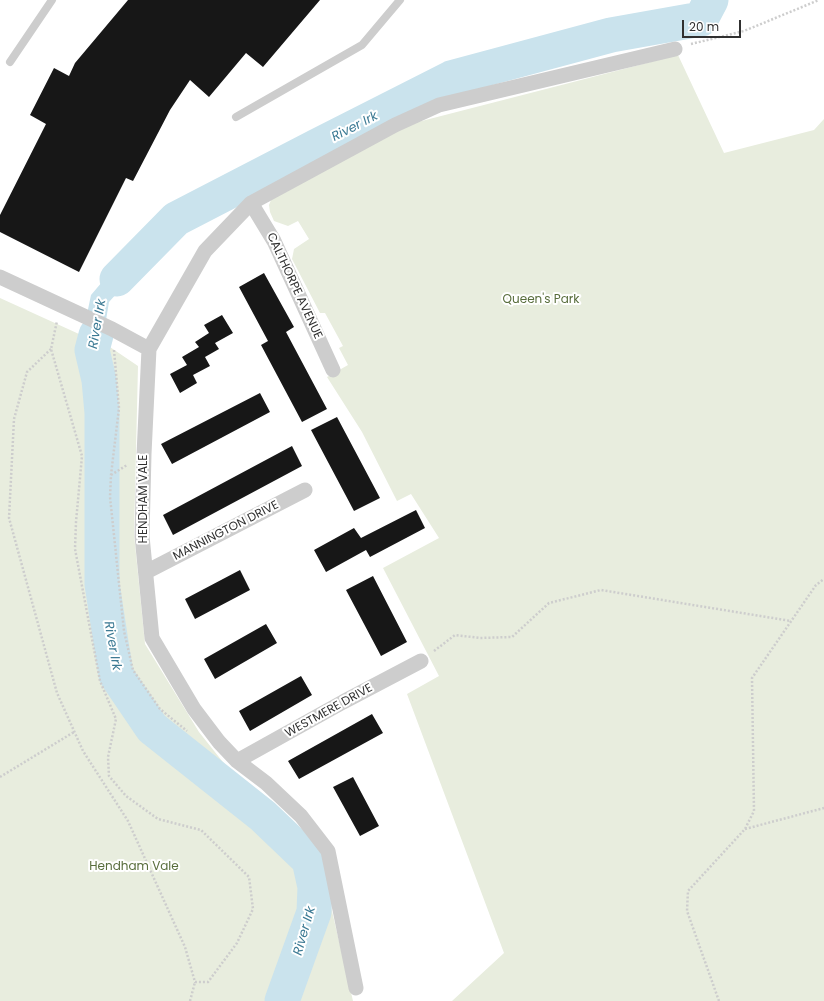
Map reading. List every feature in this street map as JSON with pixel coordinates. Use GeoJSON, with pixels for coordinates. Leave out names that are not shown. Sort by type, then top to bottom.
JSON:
{"type":"FeatureCollection","features":[{"type":"Feature","properties":{"kind":"street"},"geometry":{"type":"LineString","coordinates":[[0,277],[149,349],[205,251],[251,204],[396,125],[439,105],[675,48]]}},
{"type":"Feature","properties":{"kind":"street","name":"CALTHORPE AVENUE"},"geometry":{"type":"LineString","coordinates":[[251,204],[274,241],[333,370]]}},
{"type":"Feature","properties":{"kind":"street","name":"HENDHAM VALE"},"geometry":{"type":"LineString","coordinates":[[149,349],[142,536],[152,638],[194,709],[219,742],[238,761],[266,783],[301,816],[328,851],[356,988]]}},
{"type":"Feature","properties":{"kind":"street","name":"MANNINGTON DRIVE"},"geometry":{"type":"LineString","coordinates":[[146,572],[305,490]]}},
{"type":"Feature","properties":{"kind":"street","name":"WESTMERE DRIVE"},"geometry":{"type":"LineString","coordinates":[[238,761],[343,702],[422,661]]}},
{"type":"Feature","properties":{"kind":"lane"},"geometry":{"type":"LineString","coordinates":[[10,62],[52,0]]}},
{"type":"Feature","properties":{"kind":"lane"},"geometry":{"type":"LineString","coordinates":[[236,117],[362,45],[400,0]]}},
{"type":"Feature","properties":{"kind":"path"},"geometry":{"type":"LineString","coordinates":[[675,48],[744,31],[819,0]]}},
{"type":"Feature","properties":{"kind":"path"},"geometry":{"type":"LineString","coordinates":[[60,305],[51,349],[82,456],[75,549],[100,681],[116,719],[108,757],[109,776],[126,796],[158,819],[201,830],[249,877],[253,909],[237,943],[208,982],[195,982]]}},
{"type":"Feature","properties":{"kind":"path"},"geometry":{"type":"LineString","coordinates":[[51,349],[27,372],[14,419],[9,518],[57,693],[83,751],[128,821],[185,947],[195,982],[190,1001]]}},
{"type":"Feature","properties":{"kind":"path"},"geometry":{"type":"LineString","coordinates":[[719,1001],[687,911],[688,891],[745,829],[754,811],[752,678],[816,585],[824,579]]}},
{"type":"Feature","properties":{"kind":"path"},"geometry":{"type":"LineString","coordinates":[[422,661],[455,635],[480,638],[512,637],[549,603],[601,590],[791,621]]}},
{"type":"Feature","properties":{"kind":"path"},"geometry":{"type":"LineString","coordinates":[[0,777],[74,732]]}},
{"type":"Feature","properties":{"kind":"path"},"geometry":{"type":"LineString","coordinates":[[745,829],[824,808]]}},
{"type":"Feature","properties":{"kind":"green space","name":"Queen's Park"},"geometry":{"type":"Polygon","coordinates":[[[678,55],[724,153],[814,130],[824,119],[824,1001],[452,1001],[504,953],[407,694],[439,676],[383,568],[439,538],[411,494],[397,501],[362,432],[327,377],[348,365],[339,348],[343,346],[325,313],[320,313],[292,259],[294,249],[309,239],[298,221],[288,226],[274,221],[269,205],[271,200],[410,124],[678,55]]]}},
{"type":"Feature","properties":{"kind":"green space","name":"Hendham Vale"},"geometry":{"type":"Polygon","coordinates":[[[0,298],[107,345],[138,366],[134,534],[145,644],[199,732],[328,894],[353,1001],[0,1001],[0,298]]]}},
{"type":"Feature","properties":{"kind":"water"},"geometry":{"type":"Polygon","coordinates":[[[142,235],[153,248],[128,281],[109,302],[100,356],[108,383],[90,380],[82,355],[81,343],[91,295],[142,235]]]}},
{"type":"Feature","properties":{"kind":"building"},"geometry":{"type":"Polygon","coordinates":[[[128,0],[320,0],[263,67],[246,53],[209,97],[190,80],[170,110],[133,181],[126,178],[79,272],[0,232],[0,215],[46,124],[30,115],[54,68],[69,76],[75,63],[128,0]]]}},
{"type":"Feature","properties":{"kind":"building"},"geometry":{"type":"Polygon","coordinates":[[[264,273],[294,327],[286,332],[327,409],[302,422],[261,345],[268,341],[239,287],[264,273]]]}},
{"type":"Feature","properties":{"kind":"building"},"geometry":{"type":"Polygon","coordinates":[[[222,315],[233,333],[215,343],[219,349],[205,357],[210,366],[193,375],[197,383],[180,393],[170,374],[187,365],[182,357],[199,347],[195,342],[209,333],[204,325],[222,315]]]}},
{"type":"Feature","properties":{"kind":"building"},"geometry":{"type":"Polygon","coordinates":[[[260,393],[270,412],[172,464],[161,444],[260,393]]]}},
{"type":"Feature","properties":{"kind":"building"},"geometry":{"type":"Polygon","coordinates":[[[337,417],[380,498],[354,511],[311,430],[337,417]]]}},
{"type":"Feature","properties":{"kind":"building"},"geometry":{"type":"Polygon","coordinates":[[[292,446],[302,466],[173,535],[163,515],[292,446]]]}},
{"type":"Feature","properties":{"kind":"building"},"geometry":{"type":"Polygon","coordinates":[[[416,510],[425,528],[370,557],[366,550],[326,572],[314,550],[354,528],[361,538],[416,510]]]}},
{"type":"Feature","properties":{"kind":"building"},"geometry":{"type":"Polygon","coordinates":[[[240,570],[250,590],[195,619],[185,599],[240,570]]]}},
{"type":"Feature","properties":{"kind":"building"},"geometry":{"type":"Polygon","coordinates":[[[373,576],[407,642],[381,656],[346,590],[373,576]]]}},
{"type":"Feature","properties":{"kind":"building"},"geometry":{"type":"Polygon","coordinates":[[[266,624],[277,643],[215,679],[204,659],[266,624]]]}},
{"type":"Feature","properties":{"kind":"building"},"geometry":{"type":"Polygon","coordinates":[[[301,676],[312,695],[250,731],[239,711],[301,676]]]}},
{"type":"Feature","properties":{"kind":"building"},"geometry":{"type":"Polygon","coordinates":[[[372,714],[383,733],[299,779],[288,761],[372,714]]]}},
{"type":"Feature","properties":{"kind":"building"},"geometry":{"type":"Polygon","coordinates":[[[353,777],[379,826],[360,836],[333,787],[353,777]]]}},
{"type":"Feature","properties":{"kind":"waterway","name":"River Irk"},"geometry":{"type":"LineString","coordinates":[[117,279],[176,219],[451,78],[611,35],[701,19],[711,0]]}},
{"type":"Feature","properties":{"kind":"waterway","name":"River Irk"},"geometry":{"type":"LineString","coordinates":[[96,335],[92,350],[99,380],[102,413],[102,584],[116,675],[152,728],[263,816],[309,860],[315,887],[314,912],[282,1001]]}}]}
